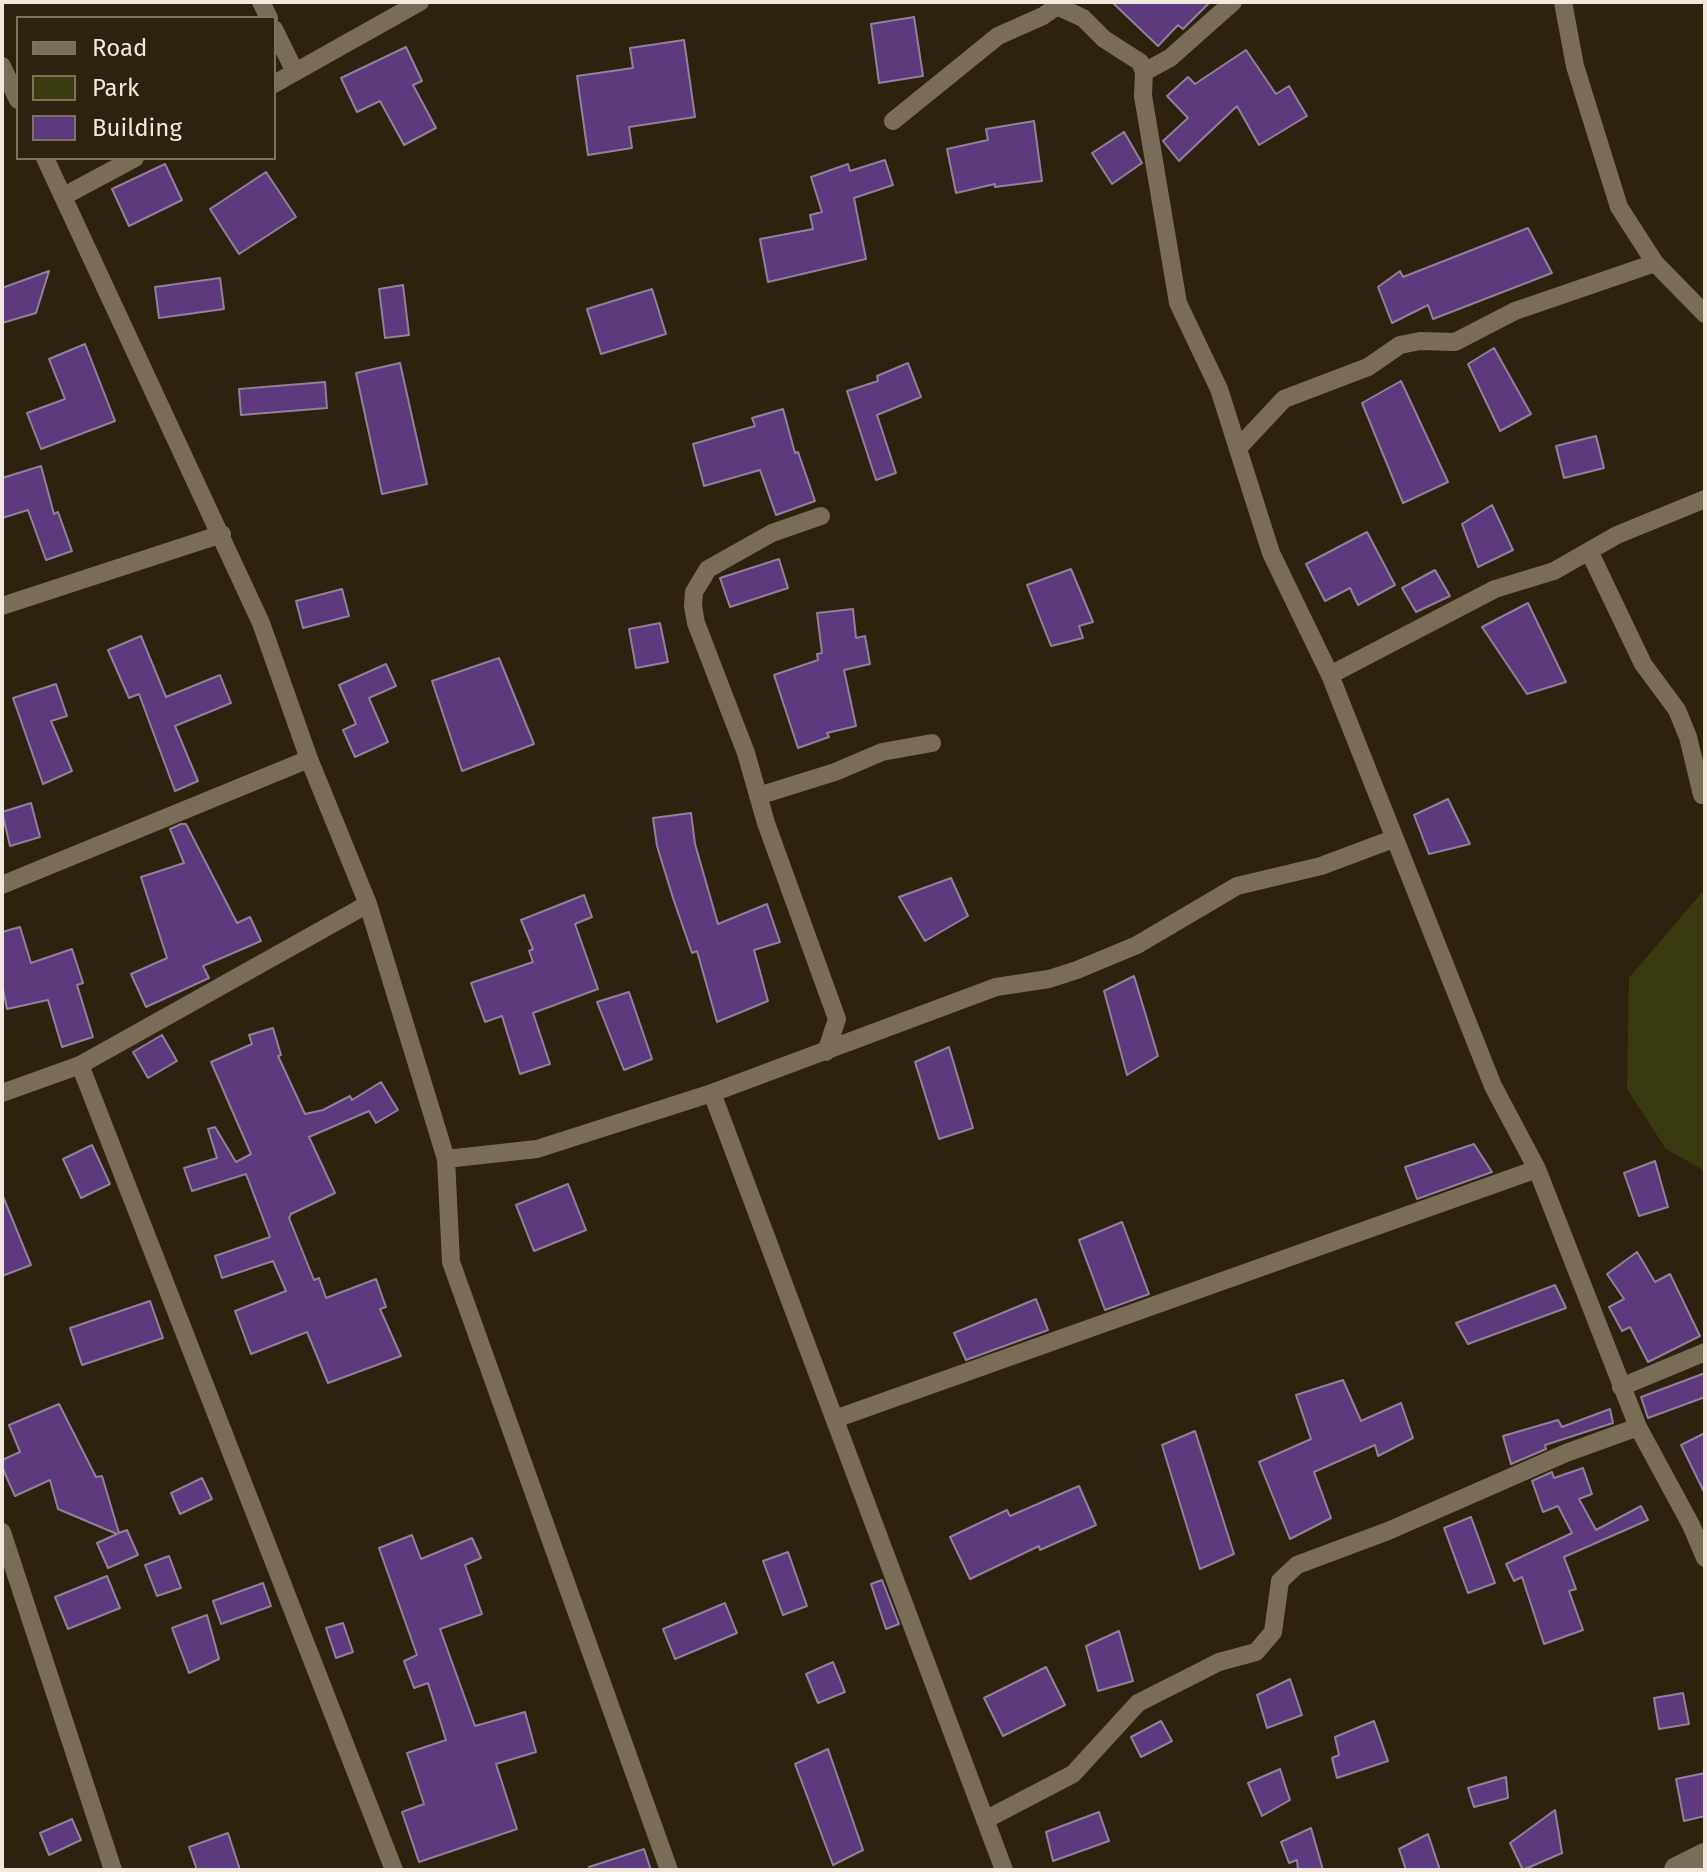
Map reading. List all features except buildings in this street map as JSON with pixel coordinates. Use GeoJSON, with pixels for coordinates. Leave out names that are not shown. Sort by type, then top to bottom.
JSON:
{"type":"FeatureCollection","features":[{"type":"Feature","properties":{"kind":"main road"},"geometry":{"type":"LineString","coordinates":[[1677,1870],[1705,1856]]}},
{"type":"Feature","properties":{"kind":"street"},"geometry":{"type":"LineString","coordinates":[[276,83],[420,2]]}},
{"type":"Feature","properties":{"kind":"street"},"geometry":{"type":"LineString","coordinates":[[1144,72],[1170,58],[1233,2]]}},
{"type":"Feature","properties":{"kind":"street"},"geometry":{"type":"LineString","coordinates":[[1563,2],[1575,66],[1619,207],[1655,263],[1705,314]]}},
{"type":"Feature","properties":{"kind":"street"},"geometry":{"type":"LineString","coordinates":[[893,121],[998,36],[1061,4],[1083,18],[1104,39],[1140,62],[1178,303],[1219,389],[1271,553],[1330,675],[1493,1086],[1537,1169],[1638,1427],[1691,1525],[1705,1558]]}},
{"type":"Feature","properties":{"kind":"street"},"geometry":{"type":"LineString","coordinates":[[276,33],[295,72]]}},
{"type":"Feature","properties":{"kind":"street"},"geometry":{"type":"LineString","coordinates":[[2,66],[16,96]]}},
{"type":"Feature","properties":{"kind":"street"},"geometry":{"type":"LineString","coordinates":[[46,160],[261,623],[309,759],[368,904],[446,1159],[451,1262],[669,1870]]}},
{"type":"Feature","properties":{"kind":"street"},"geometry":{"type":"LineString","coordinates":[[64,196],[131,160]]}},
{"type":"Feature","properties":{"kind":"street"},"geometry":{"type":"LineString","coordinates":[[1239,447],[1284,399],[1368,367],[1400,345],[1420,341],[1455,342],[1515,311],[1655,263]]}},
{"type":"Feature","properties":{"kind":"street"},"geometry":{"type":"LineString","coordinates":[[1330,675],[1495,589],[1554,571],[1617,535],[1705,499]]}},
{"type":"Feature","properties":{"kind":"street"},"geometry":{"type":"LineString","coordinates":[[821,516],[772,533],[727,557],[708,569],[694,592],[696,623],[837,1019],[826,1052]]}},
{"type":"Feature","properties":{"kind":"street"},"geometry":{"type":"LineString","coordinates":[[2,606],[222,534]]}},
{"type":"Feature","properties":{"kind":"street"},"geometry":{"type":"LineString","coordinates":[[1590,553],[1643,664],[1677,710],[1688,737],[1702,795]]}},
{"type":"Feature","properties":{"kind":"street"},"geometry":{"type":"LineString","coordinates":[[758,796],[835,772],[882,752],[932,743]]}},
{"type":"Feature","properties":{"kind":"street"},"geometry":{"type":"LineString","coordinates":[[2,885],[309,759]]}},
{"type":"Feature","properties":{"kind":"street"},"geometry":{"type":"LineString","coordinates":[[446,1159],[537,1149],[712,1093],[996,987],[1049,979],[1077,970],[1137,945],[1237,886],[1321,866],[1393,839]]}},
{"type":"Feature","properties":{"kind":"street"},"geometry":{"type":"LineString","coordinates":[[2,1093],[80,1065],[368,904]]}},
{"type":"Feature","properties":{"kind":"street"},"geometry":{"type":"LineString","coordinates":[[80,1065],[394,1870]]}},
{"type":"Feature","properties":{"kind":"street"},"geometry":{"type":"LineString","coordinates":[[712,1093],[1004,1870]]}},
{"type":"Feature","properties":{"kind":"street"},"geometry":{"type":"LineString","coordinates":[[835,1419],[1537,1169]]}},
{"type":"Feature","properties":{"kind":"street"},"geometry":{"type":"LineString","coordinates":[[1621,1387],[1705,1352]]}},
{"type":"Feature","properties":{"kind":"street"},"geometry":{"type":"LineString","coordinates":[[985,1820],[1073,1774],[1138,1703],[1219,1662],[1256,1652],[1273,1632],[1280,1581],[1297,1565],[1388,1531],[1566,1453],[1638,1427]]}},
{"type":"Feature","properties":{"kind":"street"},"geometry":{"type":"LineString","coordinates":[[2,1532],[113,1870]]}},
{"type":"Feature","properties":{"kind":"green space"},"geometry":{"type":"Polygon","coordinates":[[[1705,889],[1705,1171],[1666,1149],[1627,1089],[1629,978],[1705,889]]]}}]}
